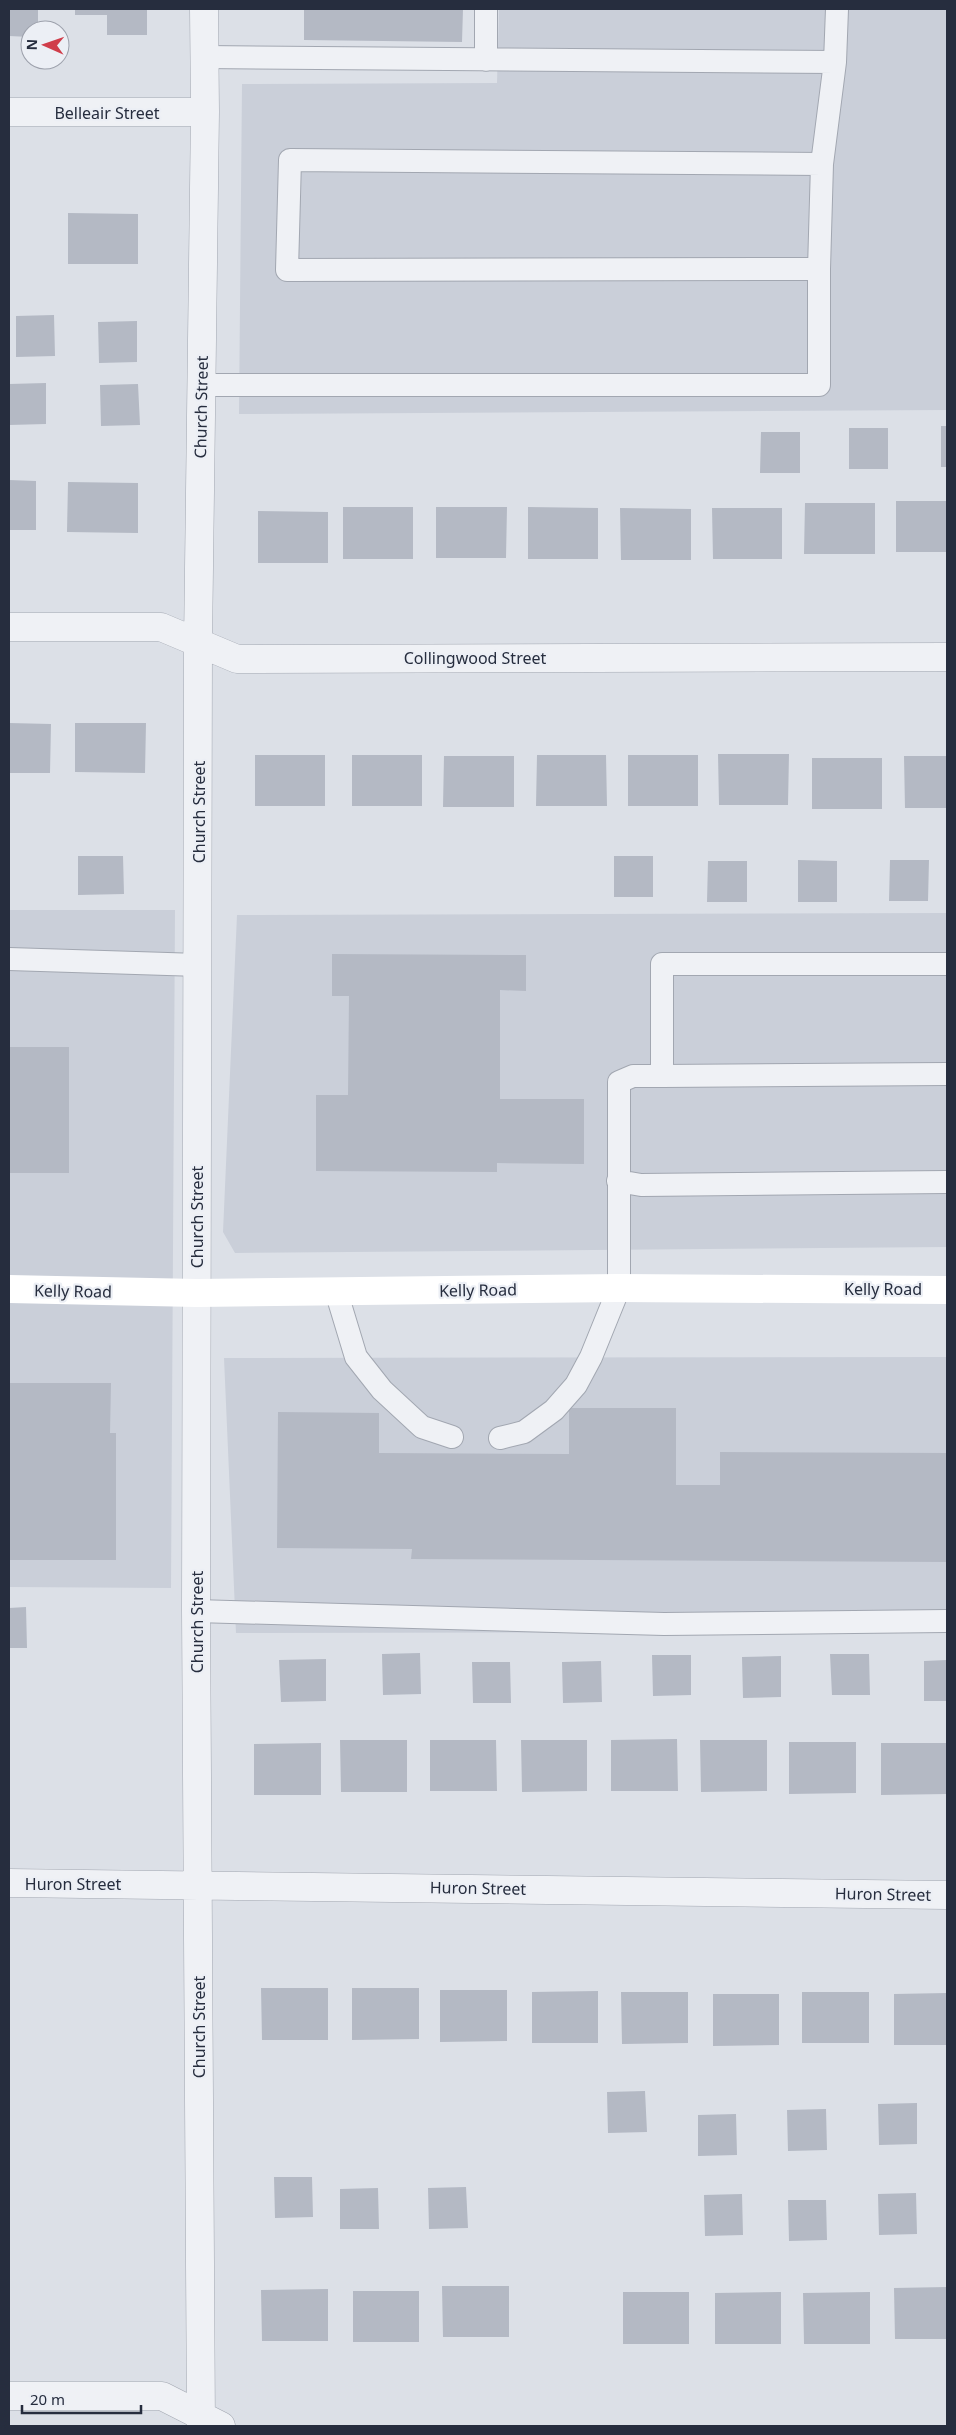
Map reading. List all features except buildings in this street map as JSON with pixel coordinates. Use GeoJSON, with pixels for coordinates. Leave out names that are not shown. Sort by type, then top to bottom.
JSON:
{"type":"FeatureCollection","features":[{"type":"Feature","properties":{"kind":"street","name":"Church Street"},"geometry":{"type":"LineString","coordinates":[[204,9],[205,112],[198,644],[199,965],[196,1611],[198,1884],[208,2422]]}},
{"type":"Feature","properties":{"kind":"street","name":"Belleair Street"},"geometry":{"type":"LineString","coordinates":[[9,112],[205,112]]}},
{"type":"Feature","properties":{"kind":"street","name":"Collingwood Street"},"geometry":{"type":"LineString","coordinates":[[9,627],[161,627],[237,659],[947,657]]}},
{"type":"Feature","properties":{"kind":"street","name":"Kelly Road"},"geometry":{"type":"LineString","coordinates":[[9,1289],[197,1293],[619,1288],[947,1290]]}},
{"type":"Feature","properties":{"kind":"street","name":"Huron Street"},"geometry":{"type":"LineString","coordinates":[[9,1883],[947,1895]]}},
{"type":"Feature","properties":{"kind":"street"},"geometry":{"type":"LineString","coordinates":[[9,2396],[162,2396],[208,2422]]}},
{"type":"Feature","properties":{"kind":"lane"},"geometry":{"type":"LineString","coordinates":[[486,9],[486,60]]}},
{"type":"Feature","properties":{"kind":"lane"},"geometry":{"type":"LineString","coordinates":[[201,385],[819,385],[819,269],[822,164],[835,62],[836,9]]}},
{"type":"Feature","properties":{"kind":"lane"},"geometry":{"type":"LineString","coordinates":[[204,57],[835,62]]}},
{"type":"Feature","properties":{"kind":"lane"},"geometry":{"type":"LineString","coordinates":[[819,269],[286,270],[290,160],[822,164]]}},
{"type":"Feature","properties":{"kind":"lane"},"geometry":{"type":"LineString","coordinates":[[9,959],[199,965]]}},
{"type":"Feature","properties":{"kind":"lane"},"geometry":{"type":"LineString","coordinates":[[662,1076],[662,964],[947,964]]}},
{"type":"Feature","properties":{"kind":"lane"},"geometry":{"type":"LineString","coordinates":[[500,1438],[524,1432],[554,1410],[576,1385],[591,1357],[619,1288],[619,1082],[633,1076],[947,1074]]}},
{"type":"Feature","properties":{"kind":"lane"},"geometry":{"type":"LineString","coordinates":[[618,1181],[641,1184],[947,1182]]}},
{"type":"Feature","properties":{"kind":"lane"},"geometry":{"type":"LineString","coordinates":[[336,1291],[356,1357],[371,1377],[382,1390],[422,1427],[452,1437]]}},
{"type":"Feature","properties":{"kind":"lane"},"geometry":{"type":"LineString","coordinates":[[196,1611],[664,1624],[947,1620]]}},
{"type":"Feature","properties":{"kind":"shaded area"},"geometry":{"type":"Polygon","coordinates":[[[499,9],[947,9],[947,410],[239,414],[242,84],[497,83],[499,9]]]}},
{"type":"Feature","properties":{"kind":"shaded area"},"geometry":{"type":"Polygon","coordinates":[[[9,910],[175,910],[171,1588],[9,1587],[9,910]]]}},
{"type":"Feature","properties":{"kind":"shaded area"},"geometry":{"type":"Polygon","coordinates":[[[947,913],[947,1247],[235,1253],[223,1232],[237,915],[947,913]]]}},
{"type":"Feature","properties":{"kind":"shaded area"},"geometry":{"type":"Polygon","coordinates":[[[947,1357],[947,1632],[236,1633],[224,1358],[947,1357]]]}}]}
